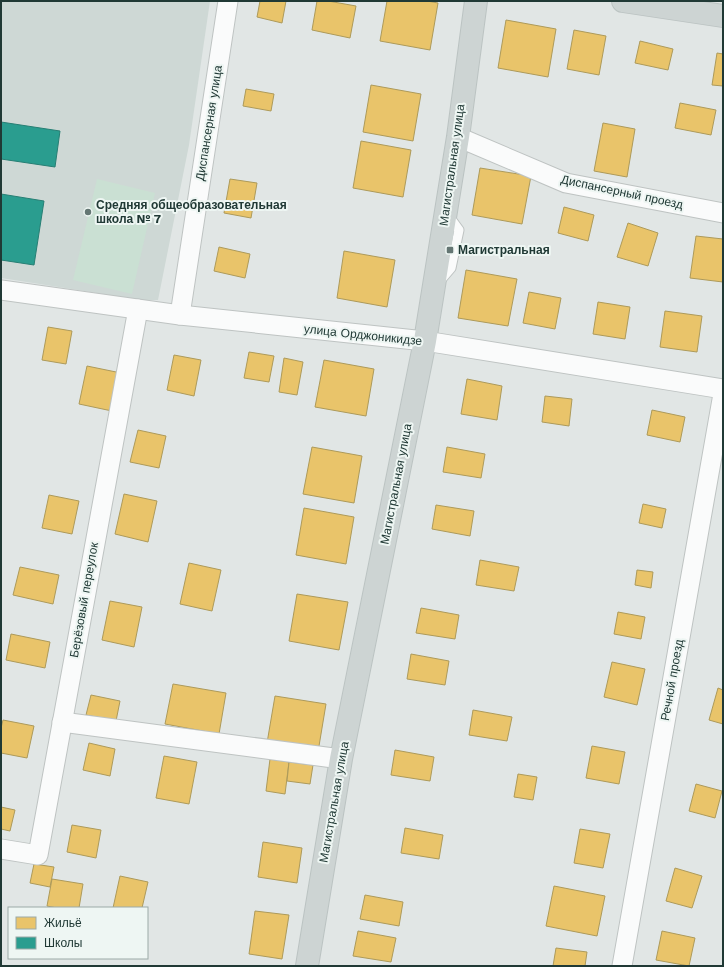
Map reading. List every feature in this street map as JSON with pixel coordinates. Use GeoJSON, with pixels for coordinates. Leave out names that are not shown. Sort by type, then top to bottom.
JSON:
{"type":"FeatureCollection","features":[{"type":"Feature","properties":{"kind":"main road","name":"Магистральная улица"},"geometry":{"type":"LineString","coordinates":[[307,966],[341,759],[425,341],[458,137],[476,1]]}},
{"type":"Feature","properties":{"kind":"main road"},"geometry":{"type":"LineString","coordinates":[[623,1],[723,16]]}},
{"type":"Feature","properties":{"kind":"street","name":"Диспансерная улица"},"geometry":{"type":"LineString","coordinates":[[180,315],[228,1]]}},
{"type":"Feature","properties":{"kind":"street","name":"Диспансерный проезд"},"geometry":{"type":"LineString","coordinates":[[458,137],[566,183],[723,213]]}},
{"type":"Feature","properties":{"kind":"street","name":"улица Орджоникидзе"},"geometry":{"type":"LineString","coordinates":[[1,290],[180,315],[425,341],[723,389]]}},
{"type":"Feature","properties":{"kind":"street","name":"Берёзовый переулок"},"geometry":{"type":"LineString","coordinates":[[1,849],[38,855],[138,309]]}},
{"type":"Feature","properties":{"kind":"street","name":"Речной проезд"},"geometry":{"type":"LineString","coordinates":[[622,966],[723,394]]}},
{"type":"Feature","properties":{"kind":"street"},"geometry":{"type":"LineString","coordinates":[[62,722],[341,759]]}},
{"type":"Feature","properties":{"kind":"shaded area","name":"Средняя общеобразовательная школа № 7"},"geometry":{"type":"Polygon","coordinates":[[[1,1],[210,1],[189,145],[158,300],[142,300],[1,278],[1,1]]]}},
{"type":"Feature","properties":{"kind":"green space"},"geometry":{"type":"Polygon","coordinates":[[[97,179],[155,193],[132,294],[73,280],[97,179]]]}},
{"type":"Feature","properties":{"kind":"building: Жильё"},"geometry":{"type":"Polygon","coordinates":[[[260,1],[286,1],[282,23],[257,17],[260,1]]]}},
{"type":"Feature","properties":{"kind":"building: Жильё"},"geometry":{"type":"Polygon","coordinates":[[[317,1],[328,1],[356,6],[350,38],[312,30],[317,1]]]}},
{"type":"Feature","properties":{"kind":"building: Жильё"},"geometry":{"type":"Polygon","coordinates":[[[387,1],[427,1],[438,3],[430,50],[380,41],[387,1]]]}},
{"type":"Feature","properties":{"kind":"building: Жильё"},"geometry":{"type":"Polygon","coordinates":[[[506,20],[556,29],[548,77],[498,68],[506,20]]]}},
{"type":"Feature","properties":{"kind":"building: Жильё"},"geometry":{"type":"Polygon","coordinates":[[[574,30],[606,36],[599,75],[567,69],[574,30]]]}},
{"type":"Feature","properties":{"kind":"building: Жильё"},"geometry":{"type":"Polygon","coordinates":[[[640,41],[673,49],[668,70],[635,63],[640,41]]]}},
{"type":"Feature","properties":{"kind":"building: Жильё"},"geometry":{"type":"Polygon","coordinates":[[[717,53],[723,54],[723,86],[712,85],[717,53]]]}},
{"type":"Feature","properties":{"kind":"building: Жильё"},"geometry":{"type":"Polygon","coordinates":[[[371,85],[421,94],[413,141],[363,132],[371,85]]]}},
{"type":"Feature","properties":{"kind":"building: Жильё"},"geometry":{"type":"Polygon","coordinates":[[[246,89],[274,94],[271,111],[243,106],[246,89]]]}},
{"type":"Feature","properties":{"kind":"building: Жильё"},"geometry":{"type":"Polygon","coordinates":[[[680,103],[716,110],[711,135],[675,128],[680,103]]]}},
{"type":"Feature","properties":{"kind":"building: Жильё"},"geometry":{"type":"Polygon","coordinates":[[[603,123],[635,129],[627,177],[594,171],[603,123]]]}},
{"type":"Feature","properties":{"kind":"building: Жильё"},"geometry":{"type":"Polygon","coordinates":[[[361,141],[411,150],[403,197],[353,188],[361,141]]]}},
{"type":"Feature","properties":{"kind":"building: Жильё"},"geometry":{"type":"Polygon","coordinates":[[[480,168],[531,176],[522,224],[472,215],[480,168]]]}},
{"type":"Feature","properties":{"kind":"building: Жильё"},"geometry":{"type":"Polygon","coordinates":[[[230,179],[257,183],[251,218],[224,213],[230,179]]]}},
{"type":"Feature","properties":{"kind":"building: Жильё"},"geometry":{"type":"Polygon","coordinates":[[[564,207],[594,215],[588,241],[558,233],[564,207]]]}},
{"type":"Feature","properties":{"kind":"building: Жильё"},"geometry":{"type":"Polygon","coordinates":[[[628,223],[658,233],[648,266],[617,257],[628,223]]]}},
{"type":"Feature","properties":{"kind":"building: Жильё"},"geometry":{"type":"Polygon","coordinates":[[[696,236],[723,239],[723,282],[690,278],[696,236]]]}},
{"type":"Feature","properties":{"kind":"building: Жильё"},"geometry":{"type":"Polygon","coordinates":[[[219,247],[250,254],[245,278],[214,271],[219,247]]]}},
{"type":"Feature","properties":{"kind":"building: Жильё"},"geometry":{"type":"Polygon","coordinates":[[[344,251],[395,260],[387,307],[337,298],[344,251]]]}},
{"type":"Feature","properties":{"kind":"building: Жильё"},"geometry":{"type":"Polygon","coordinates":[[[466,270],[517,279],[508,326],[458,318],[466,270]]]}},
{"type":"Feature","properties":{"kind":"building: Жильё"},"geometry":{"type":"Polygon","coordinates":[[[529,292],[561,298],[555,329],[523,323],[529,292]]]}},
{"type":"Feature","properties":{"kind":"building: Жильё"},"geometry":{"type":"Polygon","coordinates":[[[598,302],[630,307],[625,339],[593,334],[598,302]]]}},
{"type":"Feature","properties":{"kind":"building: Жильё"},"geometry":{"type":"Polygon","coordinates":[[[665,311],[702,316],[697,352],[660,347],[665,311]]]}},
{"type":"Feature","properties":{"kind":"building: Жильё"},"geometry":{"type":"Polygon","coordinates":[[[48,327],[72,331],[66,364],[42,360],[48,327]]]}},
{"type":"Feature","properties":{"kind":"building: Жильё"},"geometry":{"type":"Polygon","coordinates":[[[249,352],[274,356],[269,382],[244,378],[249,352]]]}},
{"type":"Feature","properties":{"kind":"building: Жильё"},"geometry":{"type":"Polygon","coordinates":[[[174,355],[201,360],[194,396],[167,390],[174,355]]]}},
{"type":"Feature","properties":{"kind":"building: Жильё"},"geometry":{"type":"Polygon","coordinates":[[[284,358],[303,362],[297,395],[279,392],[284,358]]]}},
{"type":"Feature","properties":{"kind":"building: Жильё"},"geometry":{"type":"Polygon","coordinates":[[[324,360],[374,369],[366,416],[315,407],[324,360]]]}},
{"type":"Feature","properties":{"kind":"building: Жильё"},"geometry":{"type":"Polygon","coordinates":[[[87,366],[121,373],[112,411],[79,404],[87,366]]]}},
{"type":"Feature","properties":{"kind":"building: Жильё"},"geometry":{"type":"Polygon","coordinates":[[[467,379],[502,386],[497,420],[461,414],[467,379]]]}},
{"type":"Feature","properties":{"kind":"building: Жильё"},"geometry":{"type":"Polygon","coordinates":[[[545,396],[572,399],[569,426],[542,422],[545,396]]]}},
{"type":"Feature","properties":{"kind":"building: Жильё"},"geometry":{"type":"Polygon","coordinates":[[[652,410],[685,417],[680,442],[647,435],[652,410]]]}},
{"type":"Feature","properties":{"kind":"building: Жильё"},"geometry":{"type":"Polygon","coordinates":[[[138,430],[166,436],[159,468],[130,462],[138,430]]]}},
{"type":"Feature","properties":{"kind":"building: Жильё"},"geometry":{"type":"Polygon","coordinates":[[[312,447],[362,456],[354,503],[303,494],[312,447]]]}},
{"type":"Feature","properties":{"kind":"building: Жильё"},"geometry":{"type":"Polygon","coordinates":[[[447,447],[485,454],[481,478],[443,472],[447,447]]]}},
{"type":"Feature","properties":{"kind":"building: Жильё"},"geometry":{"type":"Polygon","coordinates":[[[124,494],[157,501],[148,542],[115,534],[124,494]]]}},
{"type":"Feature","properties":{"kind":"building: Жильё"},"geometry":{"type":"Polygon","coordinates":[[[49,495],[79,501],[72,534],[42,528],[49,495]]]}},
{"type":"Feature","properties":{"kind":"building: Жильё"},"geometry":{"type":"Polygon","coordinates":[[[643,504],[666,509],[662,528],[639,523],[643,504]]]}},
{"type":"Feature","properties":{"kind":"building: Жильё"},"geometry":{"type":"Polygon","coordinates":[[[436,505],[474,511],[470,536],[432,529],[436,505]]]}},
{"type":"Feature","properties":{"kind":"building: Жильё"},"geometry":{"type":"Polygon","coordinates":[[[304,508],[354,517],[346,564],[296,555],[304,508]]]}},
{"type":"Feature","properties":{"kind":"building: Жильё"},"geometry":{"type":"Polygon","coordinates":[[[480,560],[519,567],[514,591],[476,585],[480,560]]]}},
{"type":"Feature","properties":{"kind":"building: Жильё"},"geometry":{"type":"Polygon","coordinates":[[[189,563],[221,570],[212,611],[180,604],[189,563]]]}},
{"type":"Feature","properties":{"kind":"building: Жильё"},"geometry":{"type":"Polygon","coordinates":[[[20,567],[59,575],[53,604],[13,595],[20,567]]]}},
{"type":"Feature","properties":{"kind":"building: Жильё"},"geometry":{"type":"Polygon","coordinates":[[[637,570],[653,572],[651,588],[635,585],[637,570]]]}},
{"type":"Feature","properties":{"kind":"building: Жильё"},"geometry":{"type":"Polygon","coordinates":[[[297,594],[348,602],[339,650],[289,641],[297,594]]]}},
{"type":"Feature","properties":{"kind":"building: Жильё"},"geometry":{"type":"Polygon","coordinates":[[[110,601],[142,607],[134,647],[102,640],[110,601]]]}},
{"type":"Feature","properties":{"kind":"building: Жильё"},"geometry":{"type":"Polygon","coordinates":[[[421,608],[459,615],[455,639],[416,633],[421,608]]]}},
{"type":"Feature","properties":{"kind":"building: Жильё"},"geometry":{"type":"Polygon","coordinates":[[[618,612],[645,617],[641,639],[614,634],[618,612]]]}},
{"type":"Feature","properties":{"kind":"building: Жильё"},"geometry":{"type":"Polygon","coordinates":[[[11,634],[50,642],[45,668],[6,660],[11,634]]]}},
{"type":"Feature","properties":{"kind":"building: Жильё"},"geometry":{"type":"Polygon","coordinates":[[[411,654],[449,661],[445,685],[407,679],[411,654]]]}},
{"type":"Feature","properties":{"kind":"building: Жильё"},"geometry":{"type":"Polygon","coordinates":[[[612,662],[645,669],[637,705],[604,697],[612,662]]]}},
{"type":"Feature","properties":{"kind":"building: Жильё"},"geometry":{"type":"Polygon","coordinates":[[[173,684],[226,693],[219,734],[165,724],[173,684]]]}},
{"type":"Feature","properties":{"kind":"building: Жильё"},"geometry":{"type":"Polygon","coordinates":[[[718,688],[723,690],[723,724],[709,720],[718,688]]]}},
{"type":"Feature","properties":{"kind":"building: Жильё"},"geometry":{"type":"Polygon","coordinates":[[[91,695],[120,701],[116,721],[86,715],[91,695]]]}},
{"type":"Feature","properties":{"kind":"building: Жильё"},"geometry":{"type":"Polygon","coordinates":[[[275,696],[326,704],[318,752],[267,743],[275,696]]]}},
{"type":"Feature","properties":{"kind":"building: Жильё"},"geometry":{"type":"Polygon","coordinates":[[[473,710],[512,717],[507,741],[469,735],[473,710]]]}},
{"type":"Feature","properties":{"kind":"building: Жильё"},"geometry":{"type":"Polygon","coordinates":[[[3,720],[34,726],[27,758],[1,753],[1,728],[3,720]]]}},
{"type":"Feature","properties":{"kind":"building: Жильё"},"geometry":{"type":"Polygon","coordinates":[[[89,743],[115,749],[110,776],[83,770],[89,743]]]}},
{"type":"Feature","properties":{"kind":"building: Жильё"},"geometry":{"type":"Polygon","coordinates":[[[592,746],[625,752],[619,784],[586,778],[592,746]]]}},
{"type":"Feature","properties":{"kind":"building: Жильё"},"geometry":{"type":"Polygon","coordinates":[[[395,750],[434,757],[430,781],[391,775],[395,750]]]}},
{"type":"Feature","properties":{"kind":"building: Жильё"},"geometry":{"type":"Polygon","coordinates":[[[164,756],[197,762],[189,804],[156,798],[164,756]]]}},
{"type":"Feature","properties":{"kind":"building: Жильё"},"geometry":{"type":"Polygon","coordinates":[[[270,759],[289,762],[285,794],[266,791],[270,759]]]}},
{"type":"Feature","properties":{"kind":"building: Жильё"},"geometry":{"type":"Polygon","coordinates":[[[289,762],[313,765],[310,784],[287,781],[289,762]]]}},
{"type":"Feature","properties":{"kind":"building: Жильё"},"geometry":{"type":"Polygon","coordinates":[[[518,774],[537,777],[533,800],[514,797],[518,774]]]}},
{"type":"Feature","properties":{"kind":"building: Жильё"},"geometry":{"type":"Polygon","coordinates":[[[696,784],[722,791],[715,818],[689,811],[696,784]]]}},
{"type":"Feature","properties":{"kind":"building: Жильё"},"geometry":{"type":"Polygon","coordinates":[[[1,807],[15,810],[10,831],[1,829],[1,807]]]}},
{"type":"Feature","properties":{"kind":"building: Жильё"},"geometry":{"type":"Polygon","coordinates":[[[72,825],[101,830],[96,858],[67,852],[72,825]]]}},
{"type":"Feature","properties":{"kind":"building: Жильё"},"geometry":{"type":"Polygon","coordinates":[[[405,828],[443,835],[439,859],[401,853],[405,828]]]}},
{"type":"Feature","properties":{"kind":"building: Жильё"},"geometry":{"type":"Polygon","coordinates":[[[580,829],[610,834],[603,868],[574,863],[580,829]]]}},
{"type":"Feature","properties":{"kind":"building: Жильё"},"geometry":{"type":"Polygon","coordinates":[[[263,842],[302,848],[297,883],[258,877],[263,842]]]}},
{"type":"Feature","properties":{"kind":"building: Жильё"},"geometry":{"type":"Polygon","coordinates":[[[34,864],[54,867],[50,887],[30,883],[34,864]]]}},
{"type":"Feature","properties":{"kind":"building: Жильё"},"geometry":{"type":"Polygon","coordinates":[[[675,868],[702,876],[692,908],[666,901],[675,868]]]}},
{"type":"Feature","properties":{"kind":"building: Жильё"},"geometry":{"type":"Polygon","coordinates":[[[120,876],[148,882],[142,907],[113,907],[120,876]]]}},
{"type":"Feature","properties":{"kind":"building: Жильё"},"geometry":{"type":"Polygon","coordinates":[[[52,879],[83,884],[79,907],[47,906],[52,879]]]}},
{"type":"Feature","properties":{"kind":"building: Жильё"},"geometry":{"type":"Polygon","coordinates":[[[554,886],[605,896],[597,936],[546,926],[554,886]]]}},
{"type":"Feature","properties":{"kind":"building: Жильё"},"geometry":{"type":"Polygon","coordinates":[[[365,895],[403,902],[399,926],[360,919],[365,895]]]}},
{"type":"Feature","properties":{"kind":"building: Жильё"},"geometry":{"type":"Polygon","coordinates":[[[255,911],[289,915],[282,959],[249,954],[255,911]]]}},
{"type":"Feature","properties":{"kind":"building: Жильё"},"geometry":{"type":"Polygon","coordinates":[[[358,931],[396,938],[391,962],[353,956],[358,931]]]}},
{"type":"Feature","properties":{"kind":"building: Жильё"},"geometry":{"type":"Polygon","coordinates":[[[662,931],[695,938],[689,966],[656,960],[662,931]]]}},
{"type":"Feature","properties":{"kind":"building: Жильё"},"geometry":{"type":"Polygon","coordinates":[[[556,948],[587,952],[585,966],[553,966],[556,948]]]}},
{"type":"Feature","properties":{"kind":"building: Школы"},"geometry":{"type":"Polygon","coordinates":[[[1,122],[60,131],[55,167],[1,159],[1,122]]]}},
{"type":"Feature","properties":{"kind":"building: Школы"},"geometry":{"type":"Polygon","coordinates":[[[1,194],[44,201],[34,265],[1,260],[1,194]]]}},
{"type":"Feature","properties":{"kind":"place","name":"Средняя общеобразовательная школа № 7"},"geometry":{"type":"Point","coordinates":[88,212]}},
{"type":"Feature","properties":{"kind":"place","name":"Магистральная"},"geometry":{"type":"Point","coordinates":[450,250]}}]}
